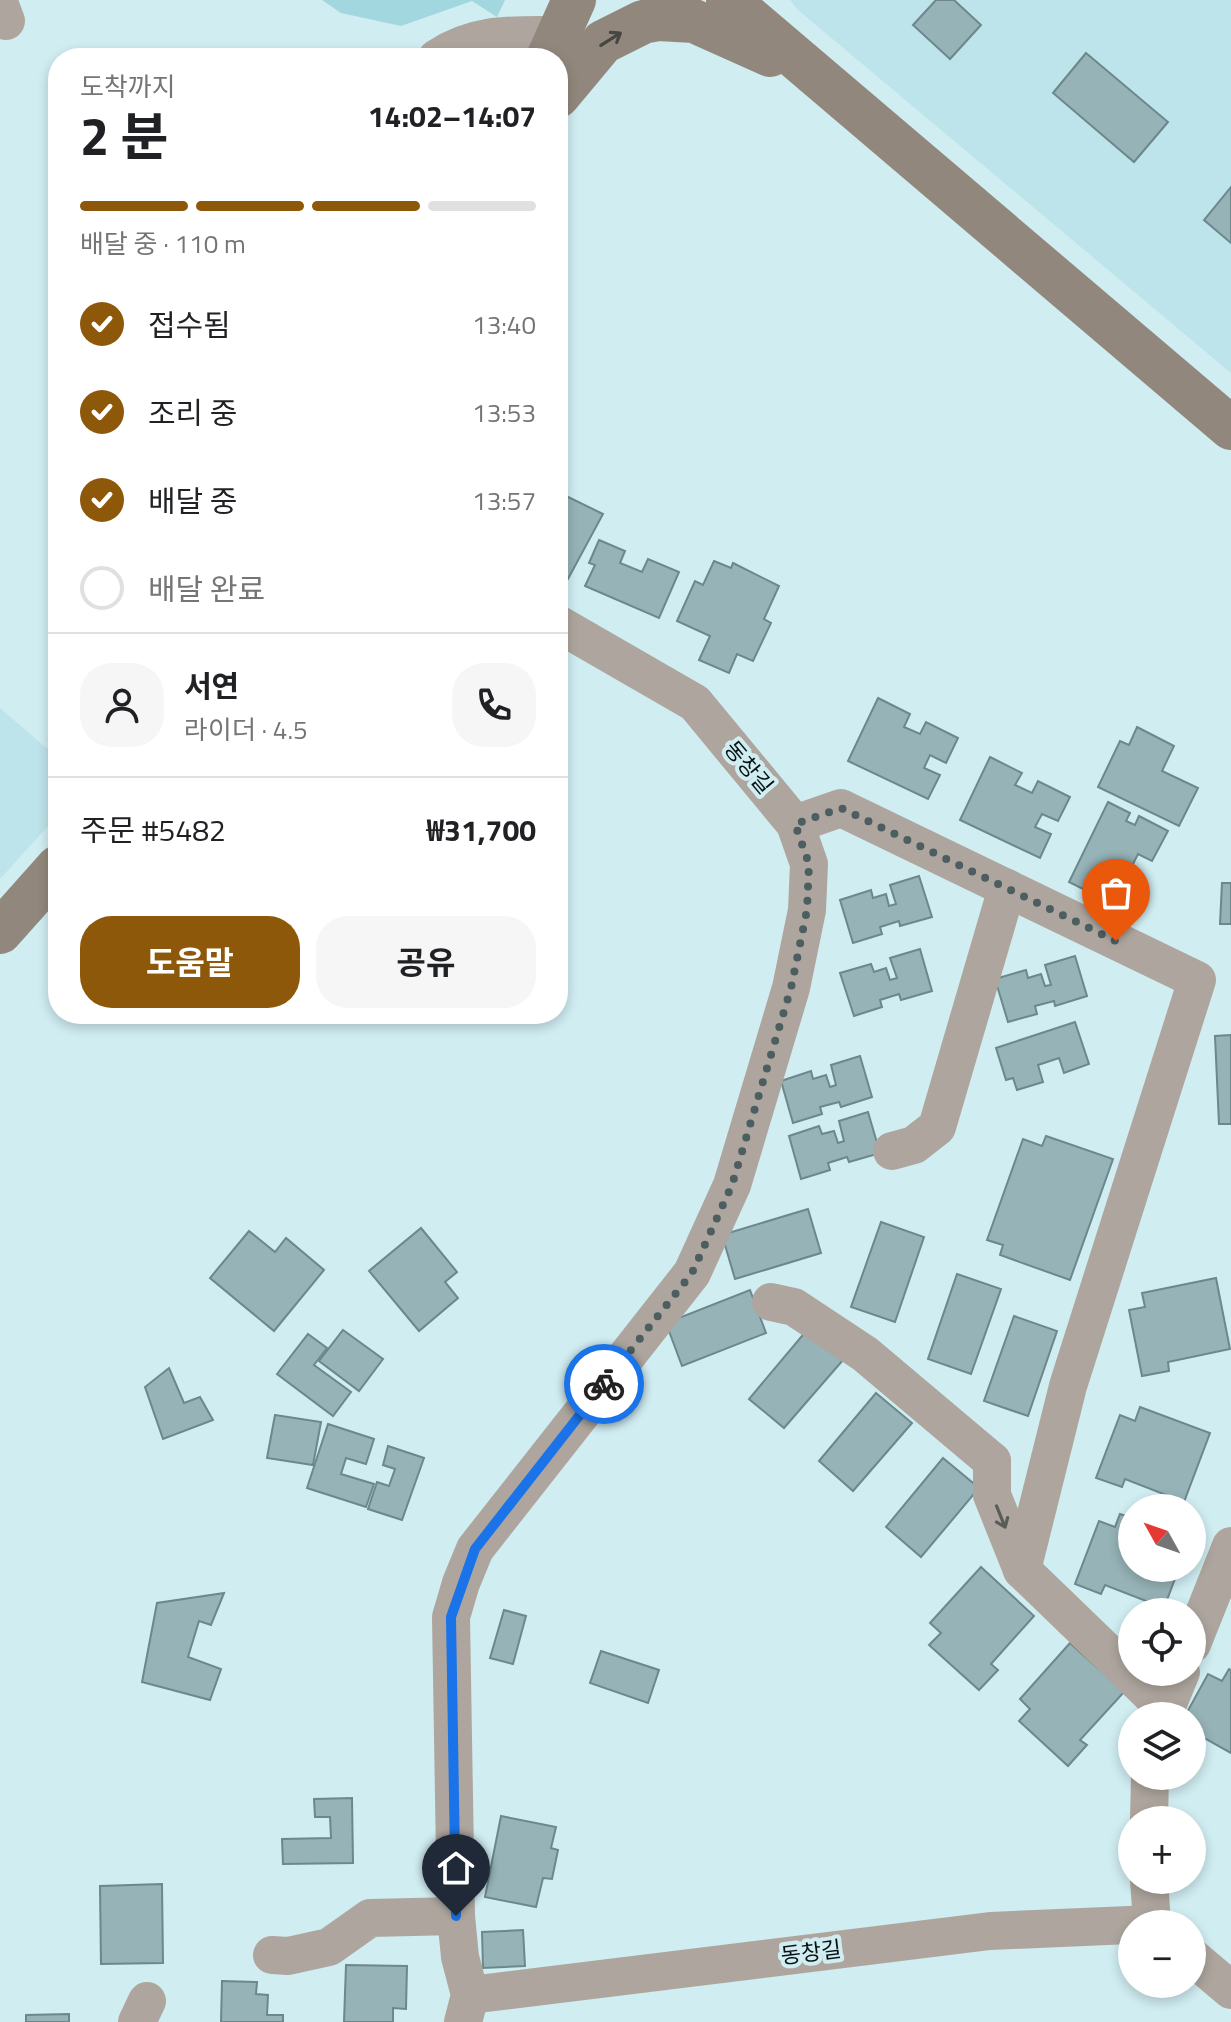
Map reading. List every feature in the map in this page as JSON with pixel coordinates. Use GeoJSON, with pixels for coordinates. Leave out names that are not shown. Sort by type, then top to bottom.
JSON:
{"type":"FeatureCollection","features":[{"type":"Feature","properties":{"kind":"street"},"geometry":{"type":"LineString","coordinates":[[728,0],[1231,428]]}},
{"type":"Feature","properties":{"kind":"street"},"geometry":{"type":"LineString","coordinates":[[765,0],[826,84]]}},
{"type":"Feature","properties":{"kind":"street"},"geometry":{"type":"LineString","coordinates":[[568,84],[603,42],[643,22],[659,19],[694,21],[737,38],[826,84]]}},
{"type":"Feature","properties":{"kind":"street"},"geometry":{"type":"LineString","coordinates":[[454,48],[491,35],[560,31]]}},
{"type":"Feature","properties":{"kind":"street","name":"동창길"},"geometry":{"type":"LineString","coordinates":[[568,630],[695,703],[795,824],[809,864],[807,910],[791,988],[732,1185],[692,1273],[475,1549],[451,1617],[456,1916],[467,2008],[990,1931],[1118,1925]]}},
{"type":"Feature","properties":{"kind":"street"},"geometry":{"type":"LineString","coordinates":[[795,824],[841,808],[1197,980],[1053,1441],[1022,1570]]}},
{"type":"Feature","properties":{"kind":"street"},"geometry":{"type":"LineString","coordinates":[[0,932],[48,878]]}},
{"type":"Feature","properties":{"kind":"street"},"geometry":{"type":"LineString","coordinates":[[892,1151],[914,1145],[937,1127],[1007,888]]}},
{"type":"Feature","properties":{"kind":"street"},"geometry":{"type":"LineString","coordinates":[[771,1302],[794,1307],[865,1354],[992,1461],[992,1495],[1022,1570],[1155,1702]]}},
{"type":"Feature","properties":{"kind":"street"},"geometry":{"type":"LineString","coordinates":[[992,1461],[1053,1441]]}},
{"type":"Feature","properties":{"kind":"street"},"geometry":{"type":"LineString","coordinates":[[1206,1609],[1231,1546]]}},
{"type":"Feature","properties":{"kind":"street"},"geometry":{"type":"LineString","coordinates":[[272,1955],[288,1956],[329,1947],[370,1918],[456,1916]]}},
{"type":"Feature","properties":{"kind":"street"},"geometry":{"type":"LineString","coordinates":[[1206,1969],[1231,1990]]}},
{"type":"Feature","properties":{"kind":"shaded area"},"geometry":{"type":"Polygon","coordinates":[[[322,0],[505,0],[497,17],[472,1],[401,26],[341,13],[322,0]]]}},
{"type":"Feature","properties":{"kind":"shaded area"},"geometry":{"type":"Polygon","coordinates":[[[790,0],[1231,0],[1231,373],[798,10],[790,0]]]}},
{"type":"Feature","properties":{"kind":"shaded area"},"geometry":{"type":"Polygon","coordinates":[[[0,708],[48,749],[48,826],[0,879],[0,708]]]}},
{"type":"Feature","properties":{"kind":"building"},"geometry":{"type":"Polygon","coordinates":[[[936,0],[954,0],[981,25],[950,59],[913,25],[936,0]]]}},
{"type":"Feature","properties":{"kind":"building"},"geometry":{"type":"Polygon","coordinates":[[[1086,53],[1168,122],[1134,162],[1053,93],[1086,53]]]}},
{"type":"Feature","properties":{"kind":"building"},"geometry":{"type":"Polygon","coordinates":[[[1231,187],[1231,243],[1204,220],[1231,187]]]}},
{"type":"Feature","properties":{"kind":"building"},"geometry":{"type":"Polygon","coordinates":[[[568,497],[603,514],[568,579],[568,497]]]}},
{"type":"Feature","properties":{"kind":"building"},"geometry":{"type":"Polygon","coordinates":[[[599,540],[625,551],[620,563],[642,572],[648,559],[679,572],[659,618],[585,586],[595,565],[589,563],[599,540]]]}},
{"type":"Feature","properties":{"kind":"building"},"geometry":{"type":"Polygon","coordinates":[[[714,561],[731,568],[733,563],[779,586],[764,619],[771,623],[753,661],[737,654],[729,673],[699,660],[710,636],[677,621],[695,581],[703,585],[714,561]]]}},
{"type":"Feature","properties":{"kind":"building"},"geometry":{"type":"Polygon","coordinates":[[[878,698],[910,714],[904,727],[920,734],[926,722],[958,738],[946,763],[930,755],[924,768],[940,775],[928,799],[848,761],[878,698]]]}},
{"type":"Feature","properties":{"kind":"building"},"geometry":{"type":"Polygon","coordinates":[[[1137,727],[1174,746],[1162,771],[1198,788],[1179,826],[1098,787],[1120,741],[1129,745],[1137,727]]]}},
{"type":"Feature","properties":{"kind":"building"},"geometry":{"type":"Polygon","coordinates":[[[990,757],[1022,773],[1015,785],[1032,793],[1038,781],[1070,797],[1058,821],[1042,814],[1035,827],[1051,834],[1040,858],[960,820],[990,757]]]}},
{"type":"Feature","properties":{"kind":"building"},"geometry":{"type":"Polygon","coordinates":[[[1108,802],[1130,813],[1126,821],[1135,825],[1139,816],[1168,831],[1152,861],[1138,854],[1128,874],[1144,883],[1129,912],[1103,899],[1111,884],[1099,878],[1091,893],[1069,882],[1108,802]]]}},
{"type":"Feature","properties":{"kind":"building"},"geometry":{"type":"Polygon","coordinates":[[[919,876],[932,917],[900,926],[899,921],[880,927],[882,934],[853,943],[840,900],[871,890],[873,898],[886,894],[889,906],[896,904],[890,885],[919,876]]]}},
{"type":"Feature","properties":{"kind":"building"},"geometry":{"type":"Polygon","coordinates":[[[1222,883],[1231,883],[1231,924],[1220,924],[1222,883]]]}},
{"type":"Feature","properties":{"kind":"building"},"geometry":{"type":"Polygon","coordinates":[[[920,949],[932,991],[901,1000],[899,994],[880,1000],[882,1007],[854,1016],[840,973],[871,964],[874,972],[886,968],[890,980],[897,978],[890,958],[920,949]]]}},
{"type":"Feature","properties":{"kind":"building"},"geometry":{"type":"Polygon","coordinates":[[[1075,956],[1087,996],[1055,1006],[1054,1001],[1035,1006],[1037,1014],[1008,1022],[995,979],[1026,970],[1028,978],[1041,974],[1045,986],[1051,985],[1045,965],[1075,956]]]}},
{"type":"Feature","properties":{"kind":"building"},"geometry":{"type":"Polygon","coordinates":[[[1075,1022],[1089,1064],[1064,1073],[1059,1058],[1038,1065],[1043,1082],[1017,1090],[1013,1078],[1006,1080],[996,1048],[1075,1022]]]}},
{"type":"Feature","properties":{"kind":"building"},"geometry":{"type":"Polygon","coordinates":[[[1231,1035],[1231,1124],[1219,1124],[1215,1036],[1231,1035]]]}},
{"type":"Feature","properties":{"kind":"building"},"geometry":{"type":"Polygon","coordinates":[[[860,1056],[872,1097],[841,1107],[839,1102],[820,1107],[822,1114],[793,1123],[781,1081],[811,1071],[813,1079],[826,1075],[830,1087],[836,1085],[831,1065],[860,1056]]]}},
{"type":"Feature","properties":{"kind":"building"},"geometry":{"type":"Polygon","coordinates":[[[868,1112],[880,1153],[849,1162],[847,1157],[828,1163],[830,1170],[801,1179],[789,1136],[819,1126],[822,1134],[834,1131],[838,1143],[844,1141],[839,1121],[868,1112]]]}},
{"type":"Feature","properties":{"kind":"building"},"geometry":{"type":"Polygon","coordinates":[[[1046,1136],[1113,1159],[1070,1280],[1000,1255],[1003,1245],[987,1240],[1023,1139],[1042,1146],[1046,1136]]]}},
{"type":"Feature","properties":{"kind":"building"},"geometry":{"type":"Polygon","coordinates":[[[808,1209],[821,1253],[735,1279],[722,1235],[808,1209]]]}},
{"type":"Feature","properties":{"kind":"building"},"geometry":{"type":"Polygon","coordinates":[[[881,1222],[924,1237],[895,1322],[851,1307],[881,1222]]]}},
{"type":"Feature","properties":{"kind":"building"},"geometry":{"type":"Polygon","coordinates":[[[421,1228],[457,1272],[445,1282],[458,1298],[419,1331],[369,1271],[421,1228]]]}},
{"type":"Feature","properties":{"kind":"building"},"geometry":{"type":"Polygon","coordinates":[[[249,1231],[275,1252],[286,1238],[324,1270],[274,1331],[210,1278],[249,1231]]]}},
{"type":"Feature","properties":{"kind":"building"},"geometry":{"type":"Polygon","coordinates":[[[957,1274],[1001,1289],[971,1374],[928,1359],[957,1274]]]}},
{"type":"Feature","properties":{"kind":"building"},"geometry":{"type":"Polygon","coordinates":[[[1216,1278],[1230,1349],[1168,1362],[1169,1371],[1142,1376],[1129,1310],[1145,1307],[1142,1293],[1216,1278]]]}},
{"type":"Feature","properties":{"kind":"building"},"geometry":{"type":"Polygon","coordinates":[[[750,1290],[766,1333],[682,1366],[666,1323],[750,1290]]]}},
{"type":"Feature","properties":{"kind":"building"},"geometry":{"type":"Polygon","coordinates":[[[1014,1316],[1057,1331],[1028,1416],[984,1401],[1014,1316]]]}},
{"type":"Feature","properties":{"kind":"building"},"geometry":{"type":"Polygon","coordinates":[[[343,1330],[383,1359],[359,1391],[319,1361],[343,1330]]]}},
{"type":"Feature","properties":{"kind":"building"},"geometry":{"type":"Polygon","coordinates":[[[807,1330],[843,1360],[784,1428],[749,1399],[807,1330]]]}},
{"type":"Feature","properties":{"kind":"building"},"geometry":{"type":"Polygon","coordinates":[[[308,1334],[327,1348],[314,1365],[351,1392],[333,1416],[277,1374],[308,1334]]]}},
{"type":"Feature","properties":{"kind":"building"},"geometry":{"type":"Polygon","coordinates":[[[169,1368],[184,1403],[200,1397],[213,1420],[163,1439],[145,1387],[169,1368]]]}},
{"type":"Feature","properties":{"kind":"building"},"geometry":{"type":"Polygon","coordinates":[[[876,1393],[912,1423],[853,1491],[819,1461],[876,1393]]]}},
{"type":"Feature","properties":{"kind":"building"},"geometry":{"type":"Polygon","coordinates":[[[1140,1407],[1210,1433],[1187,1494],[1163,1494],[1125,1479],[1122,1487],[1096,1478],[1120,1415],[1135,1421],[1140,1407]]]}},
{"type":"Feature","properties":{"kind":"building"},"geometry":{"type":"Polygon","coordinates":[[[275,1415],[321,1422],[313,1465],[267,1458],[275,1415]]]}},
{"type":"Feature","properties":{"kind":"building"},"geometry":{"type":"Polygon","coordinates":[[[328,1424],[374,1439],[366,1464],[346,1458],[341,1474],[374,1484],[366,1507],[307,1488],[328,1424]]]}},
{"type":"Feature","properties":{"kind":"building"},"geometry":{"type":"Polygon","coordinates":[[[388,1446],[424,1458],[402,1520],[368,1509],[377,1482],[389,1486],[395,1469],[383,1465],[388,1446]]]}},
{"type":"Feature","properties":{"kind":"building"},"geometry":{"type":"Polygon","coordinates":[[[943,1458],[979,1488],[921,1557],[886,1527],[943,1458]]]}},
{"type":"Feature","properties":{"kind":"building"},"geometry":{"type":"Polygon","coordinates":[[[1118,1519],[1118,1582],[1174,1582],[1168,1598],[1138,1598],[1105,1585],[1101,1594],[1075,1584],[1099,1521],[1115,1527],[1118,1519]]]}},
{"type":"Feature","properties":{"kind":"building"},"geometry":{"type":"Polygon","coordinates":[[[981,1567],[1034,1616],[991,1664],[998,1670],[979,1690],[929,1645],[941,1633],[930,1623],[981,1567]]]}},
{"type":"Feature","properties":{"kind":"building"},"geometry":{"type":"Polygon","coordinates":[[[224,1593],[211,1625],[199,1621],[188,1657],[221,1669],[210,1700],[142,1682],[157,1603],[224,1593]]]}},
{"type":"Feature","properties":{"kind":"building"},"geometry":{"type":"Polygon","coordinates":[[[504,1610],[526,1616],[513,1664],[490,1658],[504,1610]]]}},
{"type":"Feature","properties":{"kind":"building"},"geometry":{"type":"Polygon","coordinates":[[[1070,1643],[1124,1692],[1080,1740],[1087,1745],[1068,1766],[1019,1721],[1030,1709],[1020,1699],[1070,1643]]]}},
{"type":"Feature","properties":{"kind":"building"},"geometry":{"type":"Polygon","coordinates":[[[601,1651],[659,1670],[648,1703],[590,1683],[601,1651]]]}},
{"type":"Feature","properties":{"kind":"building"},"geometry":{"type":"Polygon","coordinates":[[[1231,1670],[1231,1753],[1206,1739],[1206,1702],[1193,1702],[1201,1686],[1206,1686],[1208,1674],[1222,1681],[1231,1670]]]}},
{"type":"Feature","properties":{"kind":"building"},"geometry":{"type":"Polygon","coordinates":[[[352,1798],[353,1863],[283,1864],[282,1839],[331,1838],[330,1817],[315,1817],[314,1799],[352,1798]]]}},
{"type":"Feature","properties":{"kind":"building"},"geometry":{"type":"Polygon","coordinates":[[[501,1816],[556,1827],[551,1848],[558,1850],[552,1879],[543,1878],[536,1907],[485,1897],[501,1816]]]}},
{"type":"Feature","properties":{"kind":"building"},"geometry":{"type":"Polygon","coordinates":[[[162,1884],[163,1963],[101,1964],[100,1886],[162,1884]]]}},
{"type":"Feature","properties":{"kind":"building"},"geometry":{"type":"Polygon","coordinates":[[[523,1930],[525,1966],[483,1968],[482,1932],[523,1930]]]}},
{"type":"Feature","properties":{"kind":"building"},"geometry":{"type":"Polygon","coordinates":[[[346,1965],[407,1966],[406,2009],[393,2008],[393,2022],[344,2022],[346,1965]]]}},
{"type":"Feature","properties":{"kind":"building"},"geometry":{"type":"Polygon","coordinates":[[[222,1981],[257,1982],[256,1994],[268,1995],[267,2015],[283,2015],[283,2022],[221,2022],[222,1981]]]}},
{"type":"Feature","properties":{"kind":"building"},"geometry":{"type":"Polygon","coordinates":[[[69,2014],[69,2022],[26,2022],[26,2015],[69,2014]]]}},
{"type":"Feature","properties":{"kind":"way so far"},"geometry":{"type":"LineString","coordinates":[[604,1384],[692,1273],[732,1185],[791,988],[807,910],[809,864],[795,824],[841,808],[1116,941]]}},
{"type":"Feature","properties":{"kind":"route"},"geometry":{"type":"LineString","coordinates":[[456,1916],[451,1617],[475,1549],[604,1384]]}}]}
